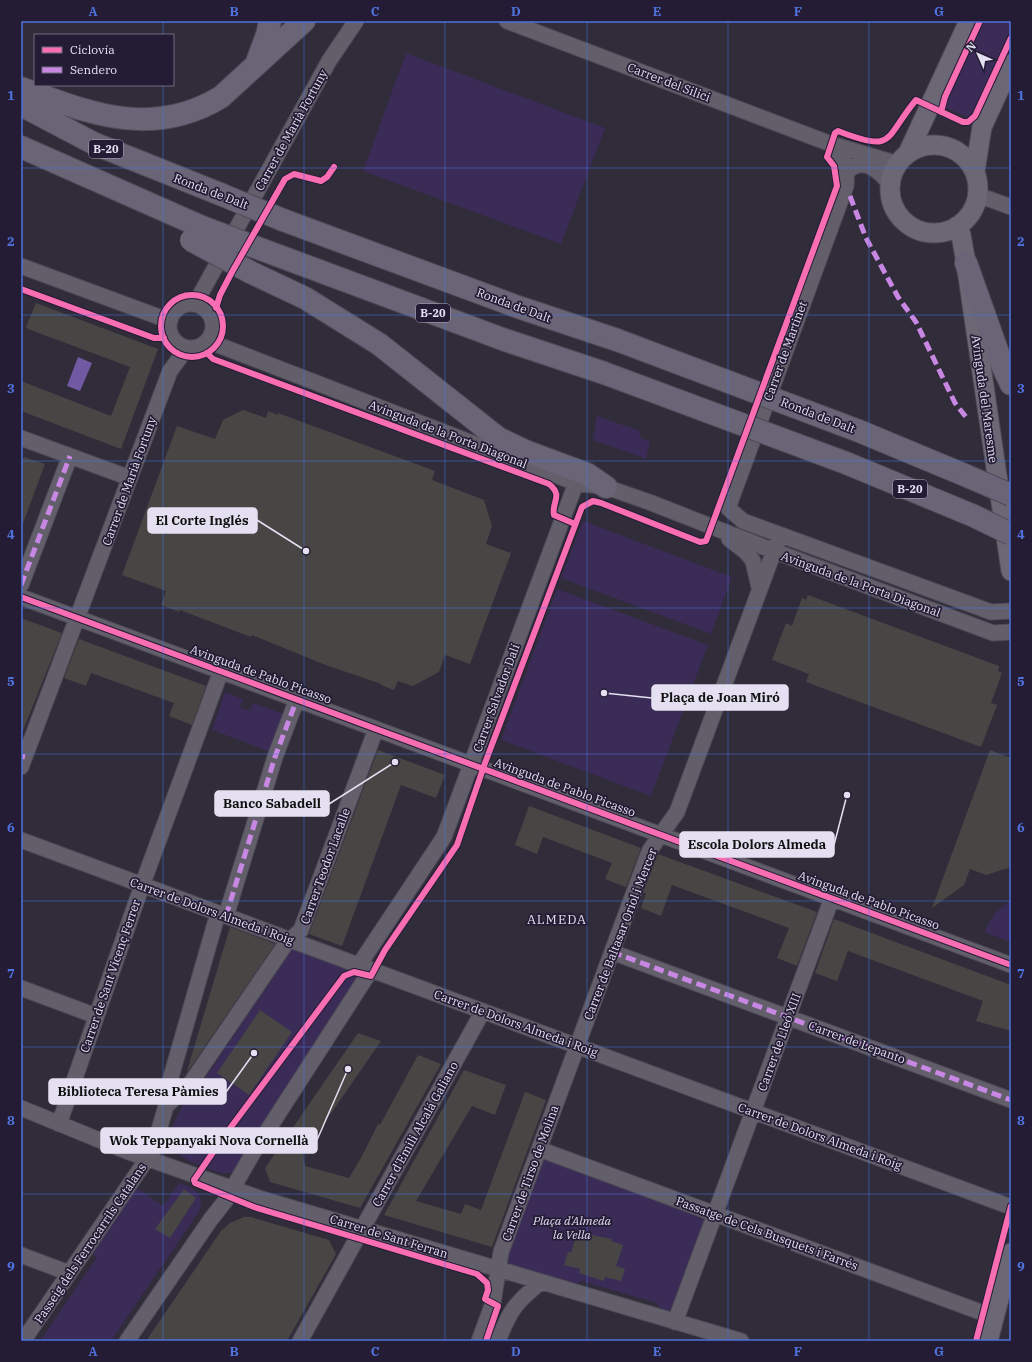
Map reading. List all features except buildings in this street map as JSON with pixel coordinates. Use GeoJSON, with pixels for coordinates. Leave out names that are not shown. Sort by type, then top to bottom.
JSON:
{"type":"FeatureCollection","features":[{"type":"Feature","properties":{"kind":"highway"},"geometry":{"type":"LineString","coordinates":[[255,68],[267,35],[270,21]]}},
{"type":"Feature","properties":{"kind":"highway"},"geometry":{"type":"LineString","coordinates":[[21,88],[36,105],[112,117],[160,119],[177,116],[208,104],[233,88],[304,21]]}},
{"type":"Feature","properties":{"kind":"highway","name":"Ronda de Dalt"},"geometry":{"type":"LineString","coordinates":[[36,105],[95,144],[283,220],[518,307],[617,340],[859,431],[1011,495]]}},
{"type":"Feature","properties":{"kind":"highway","name":"B-20"},"geometry":{"type":"LineString","coordinates":[[21,147],[197,234],[263,250],[505,340],[604,373],[846,463],[974,516],[1011,534]]}},
{"type":"Feature","properties":{"kind":"highway"},"geometry":{"type":"LineString","coordinates":[[197,234],[250,272],[305,298],[379,344],[498,438],[525,451],[587,474],[606,488]]}},
{"type":"Feature","properties":{"kind":"highway"},"geometry":{"type":"LineString","coordinates":[[966,263],[1003,367],[1011,384]]}},
{"type":"Feature","properties":{"kind":"main road"},"geometry":{"type":"LineString","coordinates":[[969,21],[903,159],[893,174],[890,185],[893,205],[900,217],[911,226],[930,233],[944,232],[957,226],[968,217],[978,197],[978,184],[975,171],[982,127],[1011,64]]}},
{"type":"Feature","properties":{"kind":"main road"},"geometry":{"type":"LineString","coordinates":[[903,159],[929,145],[946,146],[956,150],[965,157],[975,171]]}},
{"type":"Feature","properties":{"kind":"main road","name":"Avinguda del Maresme"},"geometry":{"type":"LineString","coordinates":[[957,226],[961,235],[966,263],[1011,571]]}},
{"type":"Feature","properties":{"kind":"main road"},"geometry":{"type":"LineString","coordinates":[[988,1341],[1011,1253]]}},
{"type":"Feature","properties":{"kind":"street","name":"Carrer de Marià Fortuny"},"geometry":{"type":"LineString","coordinates":[[195,304],[329,61],[356,21]]}},
{"type":"Feature","properties":{"kind":"street","name":"Carrer del Silici"},"geometry":{"type":"LineString","coordinates":[[507,21],[831,144],[903,159]]}},
{"type":"Feature","properties":{"kind":"street"},"geometry":{"type":"LineString","coordinates":[[831,144],[844,160],[848,171],[857,164],[862,164],[881,173],[890,185]]}},
{"type":"Feature","properties":{"kind":"street","name":"Carrer de Martinet"},"geometry":{"type":"LineString","coordinates":[[728,508],[846,186],[848,171]]}},
{"type":"Feature","properties":{"kind":"street"},"geometry":{"type":"LineString","coordinates":[[978,197],[989,199],[1011,207]]}},
{"type":"Feature","properties":{"kind":"street"},"geometry":{"type":"LineString","coordinates":[[21,266],[170,321]]}},
{"type":"Feature","properties":{"kind":"street"},"geometry":{"type":"LineString","coordinates":[[195,304],[205,309],[212,318],[214,331],[208,341],[197,348],[187,348],[173,339],[170,334],[170,321],[177,309],[184,305],[195,304]]}},
{"type":"Feature","properties":{"kind":"street","name":"Avinguda de la Porta Diagonal"},"geometry":{"type":"LineString","coordinates":[[208,341],[576,483],[606,488],[690,518],[994,633],[1011,632]]}},
{"type":"Feature","properties":{"kind":"street","name":"Carrer de Marià Fortuny"},"geometry":{"type":"LineString","coordinates":[[22,760],[78,618],[170,371],[187,348]]}},
{"type":"Feature","properties":{"kind":"street"},"geometry":{"type":"LineString","coordinates":[[21,438],[130,478]]}},
{"type":"Feature","properties":{"kind":"street"},"geometry":{"type":"LineString","coordinates":[[21,586],[70,456]]}},
{"type":"Feature","properties":{"kind":"street","name":"Carrer Salvador Dalí"},"geometry":{"type":"LineString","coordinates":[[365,967],[444,837],[576,483]]}},
{"type":"Feature","properties":{"kind":"street","name":"Avinguda de la Porta Diagonal"},"geometry":{"type":"LineString","coordinates":[[690,518],[718,519],[723,517],[728,508],[743,521],[991,612],[1011,611]]}},
{"type":"Feature","properties":{"kind":"street","name":"Avinguda de la Porta Diagonal"},"geometry":{"type":"LineString","coordinates":[[712,527],[751,557],[756,566],[760,589]]}},
{"type":"Feature","properties":{"kind":"street","name":"Carrer de Baltasar Oriol i Mercer"},"geometry":{"type":"LineString","coordinates":[[577,1046],[650,850],[677,812],[780,534]]}},
{"type":"Feature","properties":{"kind":"street","name":"Avinguda de Pablo Picasso"},"geometry":{"type":"LineString","coordinates":[[21,597],[1011,965]]}},
{"type":"Feature","properties":{"kind":"street","name":"Carrer de Sant Vicenç Ferrer"},"geometry":{"type":"LineString","coordinates":[[59,1124],[142,885],[221,671]]}},
{"type":"Feature","properties":{"kind":"street","name":"Passeig dels Ferrocarrils Catalans"},"geometry":{"type":"LineString","coordinates":[[23,1341],[153,1150],[166,1106],[171,1076],[222,914],[275,757],[297,699]]}},
{"type":"Feature","properties":{"kind":"street","name":"Carrer Teodor Lacalle"},"geometry":{"type":"LineString","coordinates":[[166,1106],[190,1084],[285,945],[301,930],[376,729]]}},
{"type":"Feature","properties":{"kind":"street","name":"Carrer de Dolors Almeda i Roig"},"geometry":{"type":"LineString","coordinates":[[21,840],[1011,1207]]}},
{"type":"Feature","properties":{"kind":"street","name":"Carrer de Lleó XIII"},"geometry":{"type":"LineString","coordinates":[[675,1322],[832,898]]}},
{"type":"Feature","properties":{"kind":"street","name":"Carrer de Lepanto"},"geometry":{"type":"LineString","coordinates":[[612,952],[1011,1100]]}},
{"type":"Feature","properties":{"kind":"street"},"geometry":{"type":"LineString","coordinates":[[127,1341],[210,1219],[226,1200],[252,1153],[365,967]]}},
{"type":"Feature","properties":{"kind":"street"},"geometry":{"type":"LineString","coordinates":[[21,988],[96,1016]]}},
{"type":"Feature","properties":{"kind":"street","name":"Carrer d'Emili Alcalá Galiano"},"geometry":{"type":"LineString","coordinates":[[300,1341],[483,1011]]}},
{"type":"Feature","properties":{"kind":"street","name":"Carrer de Tirso de Molina"},"geometry":{"type":"LineString","coordinates":[[479,1341],[492,1303],[501,1252],[577,1046]]}},
{"type":"Feature","properties":{"kind":"street","name":"Carrer de Sant Ferran"},"geometry":{"type":"LineString","coordinates":[[21,1108],[147,1158],[262,1199],[741,1341]]}},
{"type":"Feature","properties":{"kind":"street","name":"Passatge de Cels Busquets i Farrés"},"geometry":{"type":"LineString","coordinates":[[539,1149],[994,1317]]}},
{"type":"Feature","properties":{"kind":"street"},"geometry":{"type":"LineString","coordinates":[[21,1254],[69,1273]]}},
{"type":"Feature","properties":{"kind":"street"},"geometry":{"type":"LineString","coordinates":[[498,1341],[512,1309],[524,1295],[541,1282]]}},
{"type":"Feature","properties":{"kind":"green space"},"geometry":{"type":"Polygon","coordinates":[[[982,21],[1011,21],[1011,35],[972,119],[944,107],[943,104],[982,21]]]}},
{"type":"Feature","properties":{"kind":"green space"},"geometry":{"type":"Polygon","coordinates":[[[406,53],[605,128],[561,244],[363,171],[406,53]]]}},
{"type":"Feature","properties":{"kind":"green space"},"geometry":{"type":"Polygon","coordinates":[[[597,416],[640,431],[641,438],[650,441],[646,459],[593,440],[597,416]]]}},
{"type":"Feature","properties":{"kind":"green space"},"geometry":{"type":"Polygon","coordinates":[[[583,521],[732,577],[711,634],[561,578],[583,521]]]}},
{"type":"Feature","properties":{"kind":"green space"},"geometry":{"type":"Polygon","coordinates":[[[557,589],[708,645],[651,796],[501,740],[557,589]]]}},
{"type":"Feature","properties":{"kind":"green space"},"geometry":{"type":"Polygon","coordinates":[[[225,692],[243,699],[240,707],[250,711],[253,703],[286,715],[273,753],[212,730],[225,692]]]}},
{"type":"Feature","properties":{"kind":"green space"},"geometry":{"type":"Polygon","coordinates":[[[1011,900],[1011,942],[984,932],[995,913],[1011,900]]]}},
{"type":"Feature","properties":{"kind":"green space"},"geometry":{"type":"Polygon","coordinates":[[[293,946],[359,972],[360,974],[233,1172],[221,1173],[213,1171],[186,1159],[176,1150],[172,1141],[172,1130],[181,1108],[196,1085],[199,1087],[287,957],[284,954],[293,946]]]}},
{"type":"Feature","properties":{"kind":"green space","name":"Plaça d'Almeda la Vella"},"geometry":{"type":"Polygon","coordinates":[[[542,1157],[708,1215],[674,1308],[667,1311],[660,1310],[657,1303],[581,1281],[573,1285],[508,1263],[506,1260],[542,1157]]]}},
{"type":"Feature","properties":{"kind":"green space"},"geometry":{"type":"Polygon","coordinates":[[[179,1183],[193,1189],[199,1195],[201,1200],[200,1210],[111,1341],[40,1341],[97,1257],[91,1253],[136,1187],[163,1206],[179,1183]]]}},
{"type":"Feature","properties":{"kind":"shaded area"},"geometry":{"type":"Polygon","coordinates":[[[78,357],[92,363],[80,391],[67,386],[78,357]]]}},
{"type":"Feature","properties":{"kind":"marked path"},"geometry":{"type":"LineString","coordinates":[[850,196],[866,238],[898,297],[916,322],[955,403],[966,417]]}},
{"type":"Feature","properties":{"kind":"marked path"},"geometry":{"type":"LineString","coordinates":[[21,585],[70,456]]}},
{"type":"Feature","properties":{"kind":"marked path"},"geometry":{"type":"LineString","coordinates":[[226,916],[275,757],[297,699]]}},
{"type":"Feature","properties":{"kind":"marked path"},"geometry":{"type":"LineString","coordinates":[[21,756],[25,757]]}},
{"type":"Feature","properties":{"kind":"marked path"},"geometry":{"type":"LineString","coordinates":[[612,952],[1011,1100]]}},
{"type":"Feature","properties":{"kind":"cycle path"},"geometry":{"type":"LineString","coordinates":[[941,112],[945,97],[980,21]]}},
{"type":"Feature","properties":{"kind":"cycle path"},"geometry":{"type":"LineString","coordinates":[[486,1341],[498,1306],[485,1299],[488,1290],[487,1283],[477,1274],[254,1207],[195,1183],[194,1180],[225,1135],[344,976],[354,972],[371,976],[385,950],[457,845],[485,763],[582,507],[593,501],[601,503],[700,542],[706,541],[837,186],[834,166],[827,157],[835,133],[838,131],[857,138],[870,141],[880,141],[893,133],[916,100],[963,122],[968,122],[975,116],[1011,38]]}},
{"type":"Feature","properties":{"kind":"cycle path"},"geometry":{"type":"LineString","coordinates":[[216,308],[220,295],[232,272],[285,179],[294,174],[321,181],[327,177],[334,167]]}},
{"type":"Feature","properties":{"kind":"cycle path"},"geometry":{"type":"LineString","coordinates":[[21,289],[154,338],[164,338]]}},
{"type":"Feature","properties":{"kind":"cycle path"},"geometry":{"type":"LineString","coordinates":[[192,295],[204,298],[214,304],[220,314],[223,326],[220,338],[214,348],[204,354],[192,357],[180,354],[170,348],[164,338],[161,326],[164,314],[170,304],[180,298],[192,295]]}},
{"type":"Feature","properties":{"kind":"cycle path"},"geometry":{"type":"LineString","coordinates":[[207,353],[213,359],[549,484],[556,492],[554,515],[575,524]]}},
{"type":"Feature","properties":{"kind":"cycle path"},"geometry":{"type":"LineString","coordinates":[[21,597],[1011,965]]}},
{"type":"Feature","properties":{"kind":"cycle path"},"geometry":{"type":"LineString","coordinates":[[976,1341],[1011,1206]]}},
{"type":"Feature","properties":{"kind":"place","name":"El Corte Inglés"},"geometry":{"type":"Point","coordinates":[306,551]}},
{"type":"Feature","properties":{"kind":"place","name":"Plaça de Joan Miró"},"geometry":{"type":"Point","coordinates":[604,693]}},
{"type":"Feature","properties":{"kind":"place","name":"Banco Sabadell"},"geometry":{"type":"Point","coordinates":[395,762]}},
{"type":"Feature","properties":{"kind":"place","name":"Escola Dolors Almeda"},"geometry":{"type":"Point","coordinates":[847,795]}},
{"type":"Feature","properties":{"kind":"place","name":"Biblioteca Teresa Pàmies"},"geometry":{"type":"Point","coordinates":[254,1053]}},
{"type":"Feature","properties":{"kind":"place","name":"Wok Teppanyaki Nova Cornellà"},"geometry":{"type":"Point","coordinates":[348,1069]}},
{"type":"Feature","properties":{"kind":"district","name":"ALMEDA"},"geometry":{"type":"Point","coordinates":[557,919]}}]}
